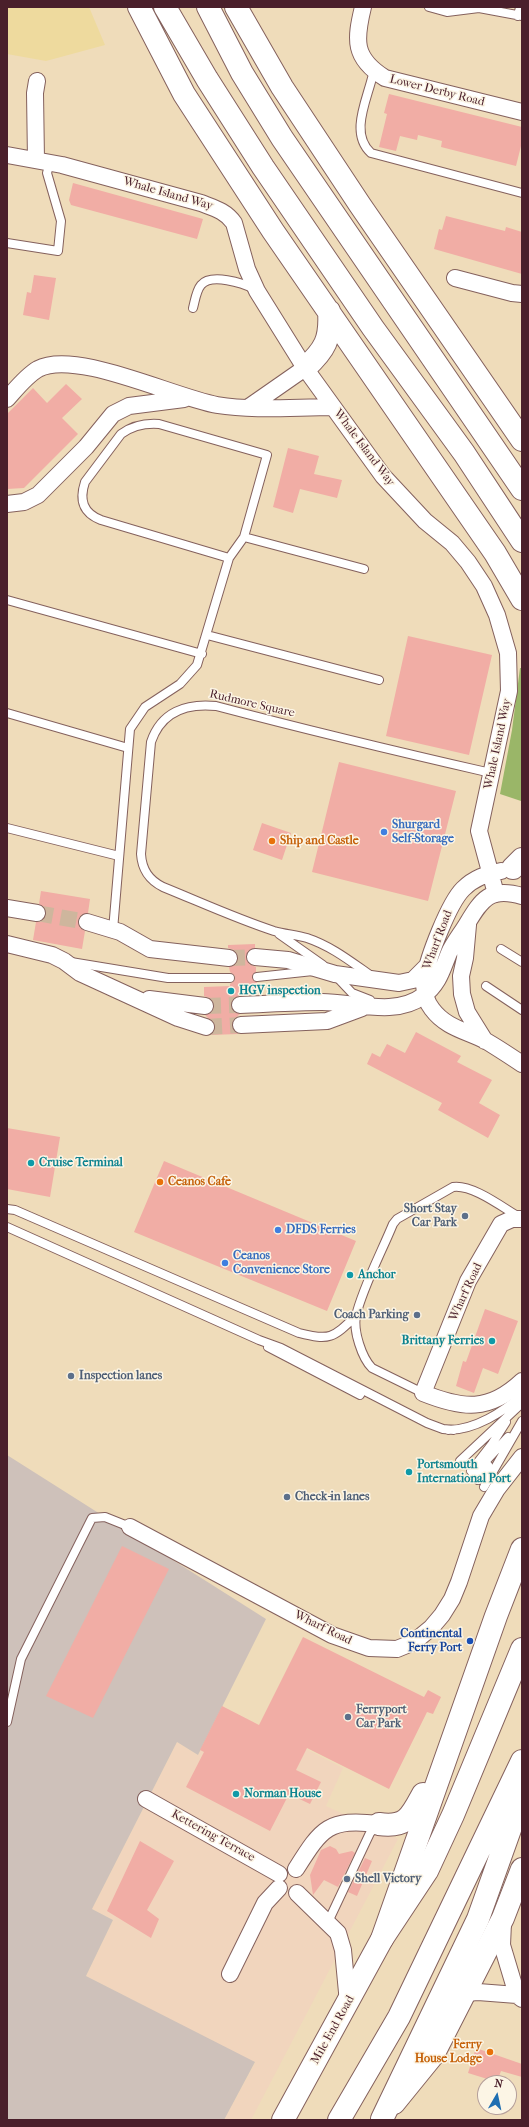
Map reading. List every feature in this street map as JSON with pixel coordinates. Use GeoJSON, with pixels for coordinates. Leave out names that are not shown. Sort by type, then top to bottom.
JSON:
{"type":"FeatureCollection","features":[{"type":"Feature","properties":{"kind":"main road"},"geometry":{"type":"LineString","coordinates":[[139,7],[184,94],[273,231],[495,553],[522,599]]}},
{"type":"Feature","properties":{"kind":"main road"},"geometry":{"type":"LineString","coordinates":[[165,7],[206,79],[263,167],[373,328],[464,453],[522,541]]}},
{"type":"Feature","properties":{"kind":"main road"},"geometry":{"type":"LineString","coordinates":[[208,7],[242,72],[282,138],[522,490]]}},
{"type":"Feature","properties":{"kind":"main road"},"geometry":{"type":"LineString","coordinates":[[236,7],[282,87],[299,113],[522,440]]}},
{"type":"Feature","properties":{"kind":"main road"},"geometry":{"type":"LineString","coordinates":[[305,368],[319,356],[329,337],[329,311]]}},
{"type":"Feature","properties":{"kind":"main road"},"geometry":{"type":"LineString","coordinates":[[382,1939],[448,1750],[522,1549]]}},
{"type":"Feature","properties":{"kind":"main road"},"geometry":{"type":"LineString","coordinates":[[382,1939],[427,1871],[453,1815],[522,1649]]}},
{"type":"Feature","properties":{"kind":"main road"},"geometry":{"type":"LineString","coordinates":[[379,1824],[394,1826],[410,1817],[448,1750]]}},
{"type":"Feature","properties":{"kind":"main road"},"geometry":{"type":"LineString","coordinates":[[339,2120],[399,2017],[522,1761]]}},
{"type":"Feature","properties":{"kind":"main road"},"geometry":{"type":"LineString","coordinates":[[382,2120],[478,1918],[522,1796]]}},
{"type":"Feature","properties":{"kind":"main road"},"geometry":{"type":"LineString","coordinates":[[382,2120],[433,2055],[503,1918],[522,1869]]}},
{"type":"Feature","properties":{"kind":"main road","name":"Mile End Road"},"geometry":{"type":"LineString","coordinates":[[283,2120],[382,1939]]}},
{"type":"Feature","properties":{"kind":"street","name":"Lower Derby Road"},"geometry":{"type":"LineString","coordinates":[[363,7],[357,41],[362,56],[376,73],[385,78],[522,112]]}},
{"type":"Feature","properties":{"kind":"street"},"geometry":{"type":"LineString","coordinates":[[37,81],[35,93],[43,161]]}},
{"type":"Feature","properties":{"kind":"street","name":"Whale Island Way"},"geometry":{"type":"LineString","coordinates":[[7,155],[43,161],[220,210],[230,217],[234,223],[247,269],[257,291],[305,368],[383,476],[425,522],[452,543],[468,562],[484,586],[508,653],[509,672],[509,691],[505,714],[479,831],[496,894]]}},
{"type":"Feature","properties":{"kind":"street"},"geometry":{"type":"LineString","coordinates":[[455,278],[512,293],[522,294]]}},
{"type":"Feature","properties":{"kind":"street"},"geometry":{"type":"LineString","coordinates":[[7,399],[37,370],[45,366],[66,364],[92,368],[189,398],[217,405],[249,407],[333,407]]}},
{"type":"Feature","properties":{"kind":"street"},"geometry":{"type":"LineString","coordinates":[[249,407],[305,368]]}},
{"type":"Feature","properties":{"kind":"street"},"geometry":{"type":"LineString","coordinates":[[7,504],[24,502],[38,496],[86,447],[113,414],[129,406],[189,398]]}},
{"type":"Feature","properties":{"kind":"street","name":"Wharf Road"},"geometry":{"type":"LineString","coordinates":[[519,865],[490,873],[470,883],[456,897],[447,914],[424,979],[425,995],[431,1009],[449,1025],[486,1041],[522,1064]]}},
{"type":"Feature","properties":{"kind":"street"},"geometry":{"type":"LineString","coordinates":[[240,1005],[323,1002],[365,1007],[396,1006],[410,1003],[425,995],[438,981],[450,952],[480,904],[496,894],[505,893],[522,896]]}},
{"type":"Feature","properties":{"kind":"street"},"geometry":{"type":"LineString","coordinates":[[7,908],[37,913]]}},
{"type":"Feature","properties":{"kind":"street"},"geometry":{"type":"LineString","coordinates":[[87,922],[114,930],[150,949],[229,958]]}},
{"type":"Feature","properties":{"kind":"street","name":"Wharf Road"},"geometry":{"type":"LineString","coordinates":[[468,922],[465,958],[461,976],[462,994],[467,1012],[486,1041]]}},
{"type":"Feature","properties":{"kind":"street"},"geometry":{"type":"LineString","coordinates":[[7,944],[44,952],[64,960],[80,973],[178,1018],[206,1027]]}},
{"type":"Feature","properties":{"kind":"street"},"geometry":{"type":"LineString","coordinates":[[255,957],[288,960],[327,972],[399,983],[409,981],[416,977],[428,965]]}},
{"type":"Feature","properties":{"kind":"street"},"geometry":{"type":"LineString","coordinates":[[129,996],[161,1002],[205,1006]]}},
{"type":"Feature","properties":{"kind":"street"},"geometry":{"type":"LineString","coordinates":[[241,1025],[327,1021],[365,1007]]}},
{"type":"Feature","properties":{"kind":"street","name":"Wharf Road"},"geometry":{"type":"LineString","coordinates":[[423,1393],[468,1281],[501,1224],[512,1219],[522,1219]]}},
{"type":"Feature","properties":{"kind":"street"},"geometry":{"type":"LineString","coordinates":[[423,1393],[454,1404],[474,1406],[499,1399],[522,1381]]}},
{"type":"Feature","properties":{"kind":"street","name":"Wharf Road"},"geometry":{"type":"LineString","coordinates":[[130,1527],[337,1637],[370,1648],[397,1649],[414,1642],[431,1628],[442,1615],[452,1599],[459,1582],[480,1516],[497,1489],[522,1457]]}},
{"type":"Feature","properties":{"kind":"street","name":"Kettering Terrace"},"geometry":{"type":"LineString","coordinates":[[146,1799],[279,1881]]}},
{"type":"Feature","properties":{"kind":"street"},"geometry":{"type":"LineString","coordinates":[[296,1869],[316,1838],[333,1825],[356,1822],[379,1824]]}},
{"type":"Feature","properties":{"kind":"street"},"geometry":{"type":"LineString","coordinates":[[230,1974],[265,1903],[286,1868],[296,1869],[303,1876],[301,1889],[297,1893],[288,1894],[279,1881]]}},
{"type":"Feature","properties":{"kind":"street"},"geometry":{"type":"LineString","coordinates":[[297,1893],[338,1933],[343,1950],[348,2003]]}},
{"type":"Feature","properties":{"kind":"street"},"geometry":{"type":"LineString","coordinates":[[466,1993],[478,1992],[520,1997],[502,1945],[503,1918]]}},
{"type":"Feature","properties":{"kind":"lane"},"geometry":{"type":"LineString","coordinates":[[429,7],[447,12],[479,8],[520,16],[520,7]]}},
{"type":"Feature","properties":{"kind":"lane"},"geometry":{"type":"LineString","coordinates":[[376,73],[372,78],[359,130],[362,142],[371,153],[522,193]]}},
{"type":"Feature","properties":{"kind":"lane"},"geometry":{"type":"LineString","coordinates":[[7,243],[58,251],[61,221],[43,161]]}},
{"type":"Feature","properties":{"kind":"lane"},"geometry":{"type":"LineString","coordinates":[[193,308],[200,287],[205,282],[218,280],[230,281],[257,291]]}},
{"type":"Feature","properties":{"kind":"lane"},"geometry":{"type":"LineString","coordinates":[[114,930],[130,729],[138,715],[145,707],[186,678],[197,665],[202,654],[229,558],[244,537],[268,456],[159,424],[143,424],[121,434],[85,482],[82,491],[82,502],[89,514],[94,517],[229,558]]}},
{"type":"Feature","properties":{"kind":"lane"},"geometry":{"type":"LineString","coordinates":[[244,537],[364,569]]}},
{"type":"Feature","properties":{"kind":"lane"},"geometry":{"type":"LineString","coordinates":[[7,600],[202,654]]}},
{"type":"Feature","properties":{"kind":"lane"},"geometry":{"type":"LineString","coordinates":[[207,635],[378,680]]}},
{"type":"Feature","properties":{"kind":"lane","name":"Rudmore Square"},"geometry":{"type":"LineString","coordinates":[[275,931],[154,883],[144,868],[142,854],[151,742],[154,733],[171,712],[194,706],[216,706],[364,744],[391,748],[491,773]]}},
{"type":"Feature","properties":{"kind":"lane"},"geometry":{"type":"LineString","coordinates":[[7,713],[128,748]]}},
{"type":"Feature","properties":{"kind":"lane"},"geometry":{"type":"LineString","coordinates":[[7,828],[119,856]]}},
{"type":"Feature","properties":{"kind":"lane"},"geometry":{"type":"LineString","coordinates":[[275,931],[352,993],[363,999],[396,1006]]}},
{"type":"Feature","properties":{"kind":"lane"},"geometry":{"type":"LineString","coordinates":[[275,931],[307,938],[322,944],[344,956],[376,980]]}},
{"type":"Feature","properties":{"kind":"lane"},"geometry":{"type":"LineString","coordinates":[[501,948],[522,962]]}},
{"type":"Feature","properties":{"kind":"lane"},"geometry":{"type":"LineString","coordinates":[[64,960],[168,978],[230,978]]}},
{"type":"Feature","properties":{"kind":"lane"},"geometry":{"type":"LineString","coordinates":[[256,977],[327,972]]}},
{"type":"Feature","properties":{"kind":"lane"},"geometry":{"type":"LineString","coordinates":[[486,986],[522,1010]]}},
{"type":"Feature","properties":{"kind":"lane"},"geometry":{"type":"LineString","coordinates":[[423,1393],[372,1368],[367,1363],[364,1358],[355,1325],[356,1316],[393,1224],[398,1218],[453,1186],[470,1189],[522,1219]]}},
{"type":"Feature","properties":{"kind":"lane"},"geometry":{"type":"LineString","coordinates":[[7,1209],[15,1210],[298,1333],[321,1339],[338,1334],[356,1316]]}},
{"type":"Feature","properties":{"kind":"lane"},"geometry":{"type":"LineString","coordinates":[[7,1227],[259,1340],[281,1348],[427,1423],[444,1429],[454,1430],[481,1422],[514,1402],[522,1395]]}},
{"type":"Feature","properties":{"kind":"lane"},"geometry":{"type":"LineString","coordinates":[[472,1474],[512,1411],[522,1403]]}},
{"type":"Feature","properties":{"kind":"lane"},"geometry":{"type":"LineString","coordinates":[[472,1474],[512,1411]]}},
{"type":"Feature","properties":{"kind":"lane"},"geometry":{"type":"LineString","coordinates":[[472,1474],[522,1420]]}},
{"type":"Feature","properties":{"kind":"lane"},"geometry":{"type":"LineString","coordinates":[[472,1474],[495,1452],[522,1420]]}},
{"type":"Feature","properties":{"kind":"lane"},"geometry":{"type":"LineString","coordinates":[[7,1722],[21,1659],[92,1518],[105,1517],[130,1527]]}},
{"type":"Feature","properties":{"kind":"lane"},"geometry":{"type":"LineString","coordinates":[[328,1922],[370,1833],[379,1824]]}},
{"type":"Feature","properties":{"kind":"shaded area"},"geometry":{"type":"Polygon","coordinates":[[[7,1455],[266,1619],[198,1755],[177,1742],[92,1909],[113,1920],[86,1976],[255,2062],[224,2120],[7,2120],[7,1455]]]}},
{"type":"Feature","properties":{"kind":"shaded area"},"geometry":{"type":"Polygon","coordinates":[[[222,1706],[343,1768],[326,1806],[398,1839],[251,2120],[224,2120],[255,2063],[86,1976],[113,1920],[92,1909],[177,1742],[198,1755],[222,1706]]]}},
{"type":"Feature","properties":{"kind":"green space"},"geometry":{"type":"Polygon","coordinates":[[[520,668],[522,668],[521,801],[500,794],[512,730],[520,668]]]}},
{"type":"Feature","properties":{"kind":"sand"},"geometry":{"type":"Polygon","coordinates":[[[7,7],[89,7],[105,45],[46,61],[7,54],[7,7]]]}},
{"type":"Feature","properties":{"kind":"building"},"geometry":{"type":"Polygon","coordinates":[[[389,94],[522,127],[522,142],[516,166],[441,147],[442,141],[418,135],[417,140],[400,136],[396,151],[379,147],[387,114],[384,113],[389,94]]]}},
{"type":"Feature","properties":{"kind":"building"},"geometry":{"type":"Polygon","coordinates":[[[73,183],[203,219],[197,239],[71,205],[69,200],[73,183]]]}},
{"type":"Feature","properties":{"kind":"building"},"geometry":{"type":"Polygon","coordinates":[[[446,216],[505,231],[506,227],[522,232],[522,274],[434,249],[439,229],[442,230],[446,216]]]}},
{"type":"Feature","properties":{"kind":"building"},"geometry":{"type":"Polygon","coordinates":[[[34,275],[56,278],[49,320],[23,315],[27,292],[31,293],[34,275]]]}},
{"type":"Feature","properties":{"kind":"building"},"geometry":{"type":"Polygon","coordinates":[[[66,384],[82,399],[62,418],[78,434],[24,488],[7,489],[7,414],[33,388],[47,403],[66,384]]]}},
{"type":"Feature","properties":{"kind":"building"},"geometry":{"type":"Polygon","coordinates":[[[288,448],[319,456],[314,474],[342,480],[337,498],[300,489],[293,513],[273,507],[288,448]]]}},
{"type":"Feature","properties":{"kind":"building"},"geometry":{"type":"Polygon","coordinates":[[[408,636],[492,655],[469,755],[386,736],[408,636]]]}},
{"type":"Feature","properties":{"kind":"building","name":"Shurgard Self-Storage"},"geometry":{"type":"Polygon","coordinates":[[[339,762],[456,791],[428,901],[312,872],[339,762]]]}},
{"type":"Feature","properties":{"kind":"building","name":"Ship and Castle"},"geometry":{"type":"Polygon","coordinates":[[[262,823],[291,833],[282,860],[253,850],[262,823]]]}},
{"type":"Feature","properties":{"kind":"building"},"geometry":{"type":"Polygon","coordinates":[[[41,891],[90,899],[88,913],[81,915],[78,920],[80,928],[85,931],[82,949],[33,940],[36,922],[41,922],[46,915],[46,909],[39,904],[41,891]]]}},
{"type":"Feature","properties":{"kind":"building","name":"HGV inspection"},"geometry":{"type":"Polygon","coordinates":[[[255,944],[255,948],[248,951],[246,957],[249,964],[256,967],[256,972],[252,977],[257,982],[257,995],[240,995],[231,1001],[232,1010],[240,1014],[233,1020],[232,1025],[233,1030],[238,1034],[211,1035],[215,1030],[215,1025],[205,1015],[213,1011],[214,1003],[210,998],[204,996],[204,987],[230,986],[230,984],[235,980],[235,976],[230,972],[229,967],[237,963],[238,955],[234,950],[228,948],[228,945],[255,944]]]}},
{"type":"Feature","properties":{"kind":"building"},"geometry":{"type":"Polygon","coordinates":[[[416,1032],[461,1056],[457,1062],[492,1080],[479,1103],[500,1115],[488,1138],[438,1110],[442,1103],[367,1064],[372,1053],[380,1057],[387,1044],[405,1053],[416,1032]]]}},
{"type":"Feature","properties":{"kind":"building","name":"Cruise Terminal"},"geometry":{"type":"Polygon","coordinates":[[[7,1128],[60,1137],[50,1197],[7,1189],[7,1128]]]}},
{"type":"Feature","properties":{"kind":"building"},"geometry":{"type":"Polygon","coordinates":[[[164,1161],[356,1241],[327,1311],[134,1232],[164,1161]]]}},
{"type":"Feature","properties":{"kind":"building","name":"Brittany Ferries"},"geometry":{"type":"Polygon","coordinates":[[[485,1309],[518,1321],[498,1374],[483,1368],[474,1393],[456,1386],[463,1361],[466,1362],[485,1309]]]}},
{"type":"Feature","properties":{"kind":"building"},"geometry":{"type":"Polygon","coordinates":[[[122,1546],[169,1569],[93,1718],[46,1696],[122,1546]]]}},
{"type":"Feature","properties":{"kind":"building"},"geometry":{"type":"Polygon","coordinates":[[[303,1637],[424,1697],[428,1690],[441,1697],[433,1714],[427,1712],[389,1789],[307,1748],[296,1770],[321,1782],[310,1804],[289,1794],[270,1831],[186,1787],[204,1752],[200,1750],[222,1706],[259,1725],[303,1637]]]}},
{"type":"Feature","properties":{"kind":"building"},"geometry":{"type":"Polygon","coordinates":[[[140,1841],[174,1861],[147,1910],[159,1919],[151,1938],[107,1911],[140,1841]]]}},
{"type":"Feature","properties":{"kind":"building"},"geometry":{"type":"Polygon","coordinates":[[[330,1846],[336,1849],[339,1854],[352,1851],[355,1853],[338,1887],[324,1880],[313,1895],[310,1875],[321,1850],[330,1846]]]}},
{"type":"Feature","properties":{"kind":"building"},"geometry":{"type":"Polygon","coordinates":[[[365,1858],[372,1861],[357,1896],[348,1892],[365,1858]]]}},
{"type":"Feature","properties":{"kind":"building"},"geometry":{"type":"Polygon","coordinates":[[[476,2048],[522,2064],[522,2077],[501,2071],[500,2075],[477,2076],[468,2073],[476,2048]]]}},
{"type":"Feature","properties":{"kind":"tunnel"},"geometry":{"type":"LineString","coordinates":[[37,913],[87,922]]}},
{"type":"Feature","properties":{"kind":"tunnel"},"geometry":{"type":"LineString","coordinates":[[229,958],[255,957]]}},
{"type":"Feature","properties":{"kind":"tunnel"},"geometry":{"type":"LineString","coordinates":[[205,1006],[240,1005]]}},
{"type":"Feature","properties":{"kind":"tunnel"},"geometry":{"type":"LineString","coordinates":[[206,1027],[241,1025]]}},
{"type":"Feature","properties":{"kind":"place","name":"Shurgard Self-Storage"},"geometry":{"type":"Point","coordinates":[384,832]}},
{"type":"Feature","properties":{"kind":"place","name":"Ship and Castle"},"geometry":{"type":"Point","coordinates":[272,841]}},
{"type":"Feature","properties":{"kind":"place","name":"HGV inspection"},"geometry":{"type":"Point","coordinates":[231,991]}},
{"type":"Feature","properties":{"kind":"place","name":"Cruise Terminal"},"geometry":{"type":"Point","coordinates":[31,1163]}},
{"type":"Feature","properties":{"kind":"place","name":"Ceanos Cafe"},"geometry":{"type":"Point","coordinates":[160,1182]}},
{"type":"Feature","properties":{"kind":"place","name":"Short Stay Car Park"},"geometry":{"type":"Point","coordinates":[465,1216]}},
{"type":"Feature","properties":{"kind":"place","name":"DFDS Ferries"},"geometry":{"type":"Point","coordinates":[278,1230]}},
{"type":"Feature","properties":{"kind":"place","name":"Ceanos Convenience Store"},"geometry":{"type":"Point","coordinates":[225,1263]}},
{"type":"Feature","properties":{"kind":"place","name":"Anchor"},"geometry":{"type":"Point","coordinates":[350,1275]}},
{"type":"Feature","properties":{"kind":"place","name":"Coach Parking"},"geometry":{"type":"Point","coordinates":[417,1315]}},
{"type":"Feature","properties":{"kind":"place","name":"Brittany Ferries"},"geometry":{"type":"Point","coordinates":[492,1341]}},
{"type":"Feature","properties":{"kind":"place","name":"Inspection lanes"},"geometry":{"type":"Point","coordinates":[71,1376]}},
{"type":"Feature","properties":{"kind":"place","name":"Portsmouth International Port"},"geometry":{"type":"Point","coordinates":[409,1472]}},
{"type":"Feature","properties":{"kind":"place","name":"Check-in lanes"},"geometry":{"type":"Point","coordinates":[287,1497]}},
{"type":"Feature","properties":{"kind":"place","name":"Continental Ferry Port"},"geometry":{"type":"Point","coordinates":[470,1641]}},
{"type":"Feature","properties":{"kind":"place","name":"Ferryport Car Park"},"geometry":{"type":"Point","coordinates":[348,1717]}},
{"type":"Feature","properties":{"kind":"place","name":"Norman House"},"geometry":{"type":"Point","coordinates":[236,1794]}},
{"type":"Feature","properties":{"kind":"place","name":"Shell Victory"},"geometry":{"type":"Point","coordinates":[347,1879]}},
{"type":"Feature","properties":{"kind":"place","name":"Ferry House Lodge"},"geometry":{"type":"Point","coordinates":[490,2052]}}]}
